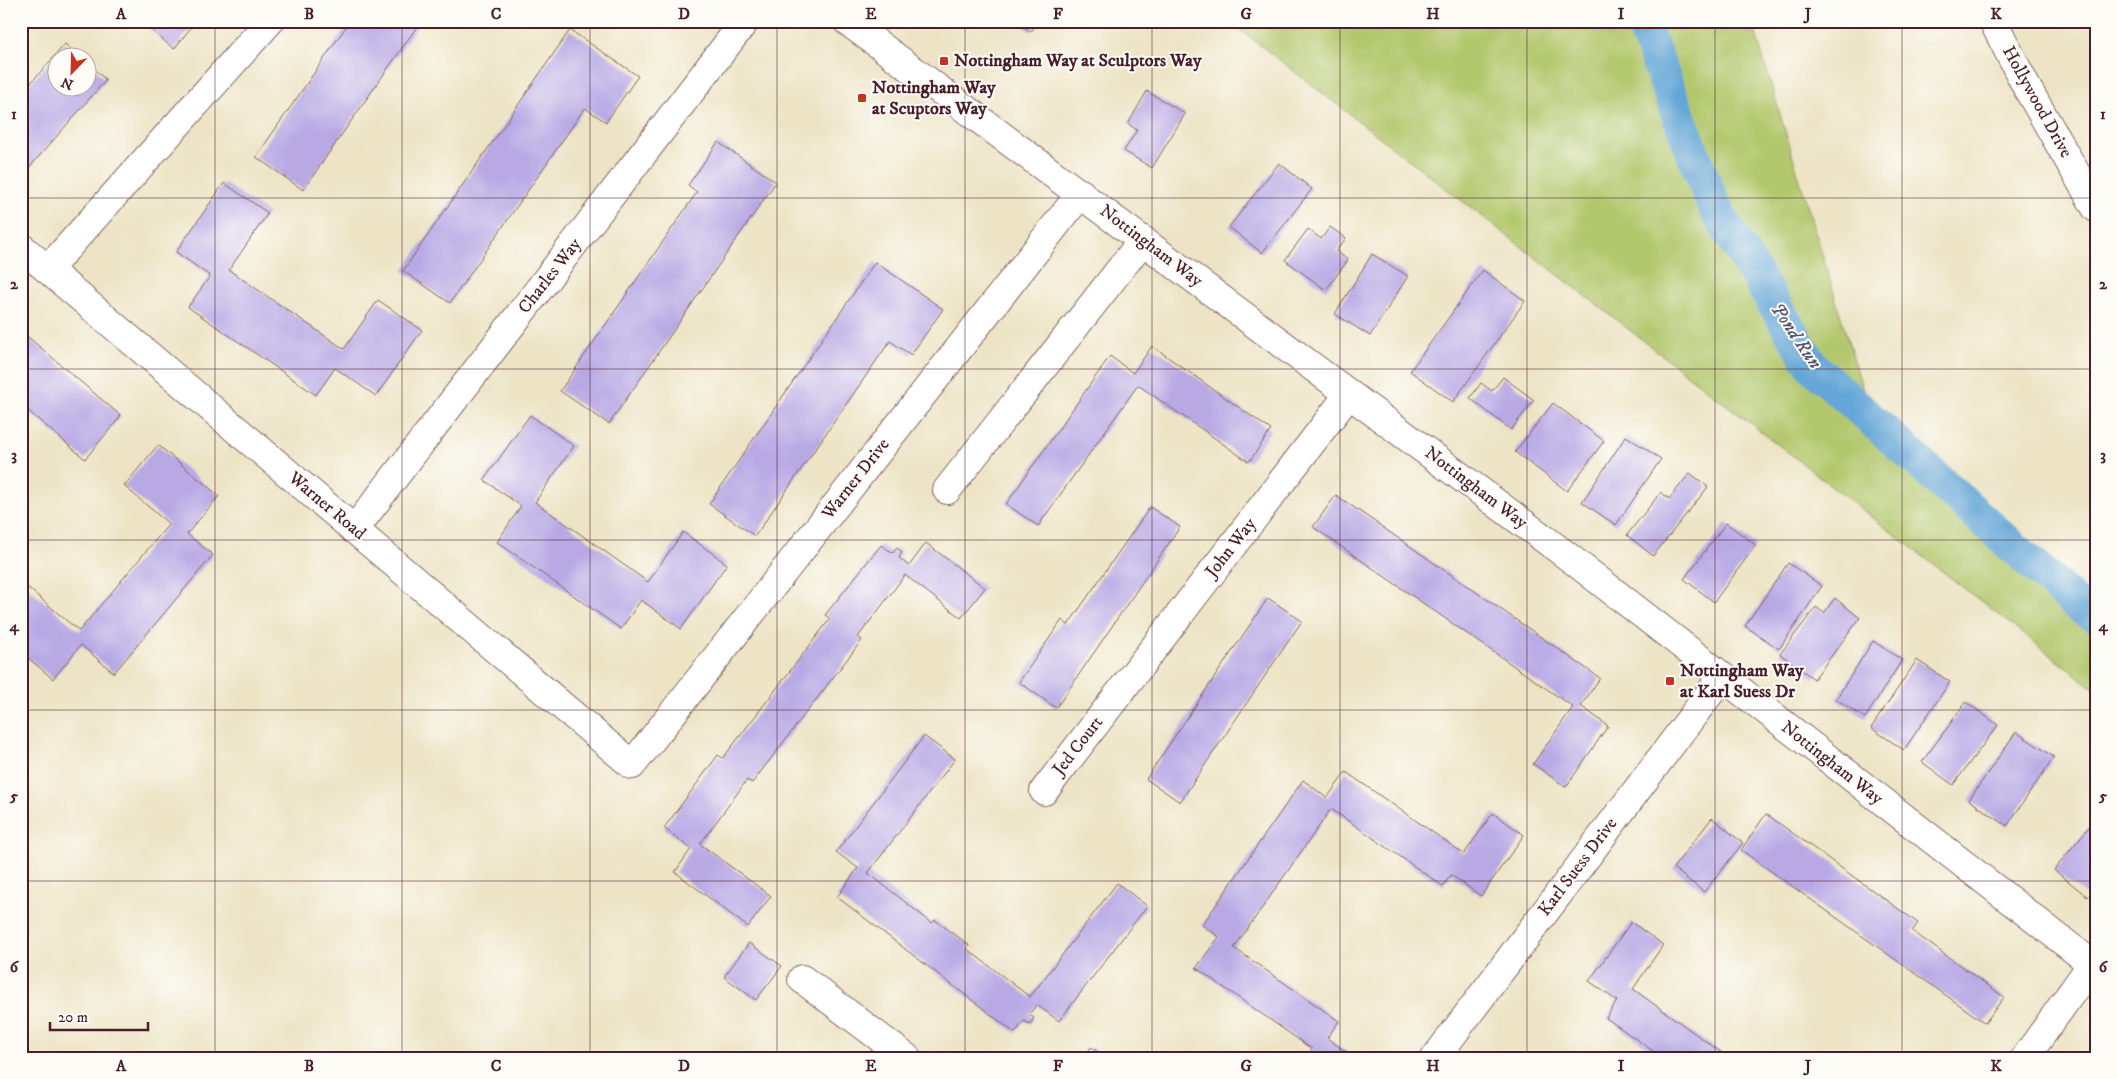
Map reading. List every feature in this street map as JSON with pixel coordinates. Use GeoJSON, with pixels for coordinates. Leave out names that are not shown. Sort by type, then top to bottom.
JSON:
{"type":"FeatureCollection","features":[{"type":"Feature","properties":{"kind":"street"},"geometry":{"type":"LineString","coordinates":[[48,269],[270,21]]}},
{"type":"Feature","properties":{"kind":"street","name":"Charles Way"},"geometry":{"type":"LineString","coordinates":[[354,530],[745,21]]}},
{"type":"Feature","properties":{"kind":"street","name":"Nottingham Way"},"geometry":{"type":"LineString","coordinates":[[847,21],[1570,558],[2094,965]]}},
{"type":"Feature","properties":{"kind":"street","name":"Hollywood Drive"},"geometry":{"type":"LineString","coordinates":[[1993,21],[2026,86],[2096,208]]}},
{"type":"Feature","properties":{"kind":"street","name":"Warner Drive"},"geometry":{"type":"LineString","coordinates":[[632,765],[1080,193]]}},
{"type":"Feature","properties":{"kind":"street"},"geometry":{"type":"LineString","coordinates":[[947,490],[1143,240]]}},
{"type":"Feature","properties":{"kind":"street","name":"Warner Road"},"geometry":{"type":"LineString","coordinates":[[21,247],[632,765]]}},
{"type":"Feature","properties":{"kind":"street","name":"John Way"},"geometry":{"type":"LineString","coordinates":[[1113,701],[1349,394]]}},
{"type":"Feature","properties":{"kind":"street","name":"Karl Suess Drive"},"geometry":{"type":"LineString","coordinates":[[1435,1058],[1722,677]]}},
{"type":"Feature","properties":{"kind":"street","name":"Jed Court"},"geometry":{"type":"LineString","coordinates":[[1044,791],[1113,701]]}},
{"type":"Feature","properties":{"kind":"street"},"geometry":{"type":"LineString","coordinates":[[2026,1058],[2094,965]]}},
{"type":"Feature","properties":{"kind":"street"},"geometry":{"type":"LineString","coordinates":[[802,979],[907,1058]]}},
{"type":"Feature","properties":{"kind":"green space"},"geometry":{"type":"Polygon","coordinates":[[[1229,21],[1752,21],[1868,407],[2096,621],[2096,690],[1229,21]]]}},
{"type":"Feature","properties":{"kind":"building"},"geometry":{"type":"Polygon","coordinates":[[[140,21],[196,21],[174,49],[140,21]]]}},
{"type":"Feature","properties":{"kind":"building"},"geometry":{"type":"Polygon","coordinates":[[[350,21],[421,21],[303,190],[256,157],[350,21]]]}},
{"type":"Feature","properties":{"kind":"building"},"geometry":{"type":"Polygon","coordinates":[[[1016,21],[1038,21],[1031,32],[1016,21]]]}},
{"type":"Feature","properties":{"kind":"building"},"geometry":{"type":"Polygon","coordinates":[[[570,30],[638,76],[606,122],[585,108],[450,303],[403,271],[570,30]]]}},
{"type":"Feature","properties":{"kind":"building"},"geometry":{"type":"Polygon","coordinates":[[[65,44],[70,48],[61,48],[65,44]]]}},
{"type":"Feature","properties":{"kind":"building"},"geometry":{"type":"Polygon","coordinates":[[[48,63],[48,98],[90,98],[21,177],[21,94],[48,63]]]}},
{"type":"Feature","properties":{"kind":"building"},"geometry":{"type":"Polygon","coordinates":[[[98,72],[106,80],[98,89],[98,72]]]}},
{"type":"Feature","properties":{"kind":"building"},"geometry":{"type":"Polygon","coordinates":[[[1147,91],[1185,114],[1152,168],[1124,151],[1137,130],[1128,124],[1147,91]]]}},
{"type":"Feature","properties":{"kind":"building"},"geometry":{"type":"Polygon","coordinates":[[[718,142],[776,182],[609,424],[560,391],[697,192],[688,185],[718,142]]]}},
{"type":"Feature","properties":{"kind":"building"},"geometry":{"type":"Polygon","coordinates":[[[1279,163],[1312,189],[1262,253],[1229,227],[1279,163]]]}},
{"type":"Feature","properties":{"kind":"building"},"geometry":{"type":"Polygon","coordinates":[[[224,183],[268,213],[229,270],[344,349],[378,300],[422,330],[376,396],[335,368],[316,395],[188,307],[210,276],[176,252],[224,183]]]}},
{"type":"Feature","properties":{"kind":"building"},"geometry":{"type":"Polygon","coordinates":[[[1330,227],[1346,238],[1336,251],[1348,260],[1326,290],[1285,260],[1308,229],[1321,239],[1330,227]]]}},
{"type":"Feature","properties":{"kind":"building"},"geometry":{"type":"Polygon","coordinates":[[[1372,254],[1408,276],[1370,336],[1335,314],[1372,254]]]}},
{"type":"Feature","properties":{"kind":"building"},"geometry":{"type":"Polygon","coordinates":[[[875,262],[943,309],[911,355],[890,341],[755,536],[709,504],[875,262]]]}},
{"type":"Feature","properties":{"kind":"building"},"geometry":{"type":"Polygon","coordinates":[[[1483,270],[1525,301],[1453,402],[1410,371],[1483,270]]]}},
{"type":"Feature","properties":{"kind":"building"},"geometry":{"type":"Polygon","coordinates":[[[21,331],[121,416],[85,459],[21,405],[21,331]]]}},
{"type":"Feature","properties":{"kind":"building"},"geometry":{"type":"Polygon","coordinates":[[[1152,346],[1271,430],[1249,462],[1138,385],[1038,526],[1006,504],[1110,356],[1133,373],[1152,346]]]}},
{"type":"Feature","properties":{"kind":"building"},"geometry":{"type":"Polygon","coordinates":[[[1503,377],[1534,400],[1511,430],[1470,398],[1481,383],[1492,391],[1503,377]]]}},
{"type":"Feature","properties":{"kind":"building"},"geometry":{"type":"Polygon","coordinates":[[[1553,403],[1604,441],[1567,491],[1515,452],[1553,403]]]}},
{"type":"Feature","properties":{"kind":"building"},"geometry":{"type":"Polygon","coordinates":[[[530,415],[574,446],[535,502],[648,582],[683,532],[727,564],[681,629],[641,600],[621,629],[497,542],[521,506],[484,480],[530,415]]]}},
{"type":"Feature","properties":{"kind":"building"},"geometry":{"type":"Polygon","coordinates":[[[1626,436],[1661,459],[1616,525],[1582,502],[1626,436]]]}},
{"type":"Feature","properties":{"kind":"building"},"geometry":{"type":"Polygon","coordinates":[[[158,445],[219,496],[187,534],[213,555],[114,673],[81,645],[53,679],[21,652],[21,594],[27,587],[79,631],[169,524],[124,486],[158,445]]]}},
{"type":"Feature","properties":{"kind":"building"},"geometry":{"type":"Polygon","coordinates":[[[1690,473],[1708,487],[1653,556],[1627,535],[1661,492],[1669,499],[1690,473]]]}},
{"type":"Feature","properties":{"kind":"building"},"geometry":{"type":"Polygon","coordinates":[[[1336,495],[1600,678],[1581,706],[1608,726],[1566,787],[1533,764],[1573,707],[1313,527],[1336,495]]]}},
{"type":"Feature","properties":{"kind":"building"},"geometry":{"type":"Polygon","coordinates":[[[1150,507],[1180,527],[1056,708],[1019,682],[1062,620],[1068,625],[1150,507]]]}},
{"type":"Feature","properties":{"kind":"building"},"geometry":{"type":"Polygon","coordinates":[[[1726,523],[1756,545],[1714,602],[1684,579],[1726,523]]]}},
{"type":"Feature","properties":{"kind":"building"},"geometry":{"type":"Polygon","coordinates":[[[926,543],[985,588],[961,618],[905,575],[858,637],[862,640],[752,783],[747,780],[700,844],[771,896],[748,927],[675,872],[691,849],[664,828],[718,755],[723,758],[830,619],[825,615],[881,545],[893,553],[897,548],[902,552],[899,558],[909,566],[926,543]]]}},
{"type":"Feature","properties":{"kind":"building"},"geometry":{"type":"Polygon","coordinates":[[[1788,563],[1822,586],[1779,649],[1745,626],[1788,563]]]}},
{"type":"Feature","properties":{"kind":"building"},"geometry":{"type":"Polygon","coordinates":[[[1268,598],[1302,621],[1180,802],[1146,779],[1268,598]]]}},
{"type":"Feature","properties":{"kind":"building"},"geometry":{"type":"Polygon","coordinates":[[[1835,598],[1860,618],[1814,679],[1780,654],[1816,607],[1824,613],[1835,598]]]}},
{"type":"Feature","properties":{"kind":"building"},"geometry":{"type":"Polygon","coordinates":[[[1873,641],[1902,660],[1865,718],[1836,699],[1873,641]]]}},
{"type":"Feature","properties":{"kind":"building"},"geometry":{"type":"Polygon","coordinates":[[[1917,660],[1950,682],[1904,750],[1871,728],[1917,660]]]}},
{"type":"Feature","properties":{"kind":"building"},"geometry":{"type":"Polygon","coordinates":[[[1966,702],[1998,725],[1953,785],[1922,762],[1966,702]]]}},
{"type":"Feature","properties":{"kind":"building"},"geometry":{"type":"Polygon","coordinates":[[[2016,732],[2054,757],[2007,826],[1969,800],[2016,732]]]}},
{"type":"Feature","properties":{"kind":"building"},"geometry":{"type":"Polygon","coordinates":[[[924,736],[955,759],[868,873],[932,923],[935,920],[969,945],[967,949],[1030,997],[1117,883],[1147,906],[1059,1021],[1037,1005],[1029,1014],[1034,1018],[1030,1024],[1024,1021],[1015,1033],[837,897],[858,868],[836,852],[924,736]]]}},
{"type":"Feature","properties":{"kind":"building"},"geometry":{"type":"Polygon","coordinates":[[[1346,772],[1464,854],[1493,813],[1524,835],[1481,896],[1451,875],[1443,886],[1331,809],[1234,948],[1339,1021],[1327,1038],[1355,1058],[1306,1058],[1312,1049],[1196,968],[1219,937],[1202,925],[1303,780],[1327,798],[1346,772]]]}},
{"type":"Feature","properties":{"kind":"building"},"geometry":{"type":"Polygon","coordinates":[[[1766,814],[1918,923],[1912,931],[2004,997],[1985,1023],[1741,850],[1766,814]]]}},
{"type":"Feature","properties":{"kind":"building"},"geometry":{"type":"Polygon","coordinates":[[[1712,818],[1743,843],[1704,892],[1673,868],[1712,818]]]}},
{"type":"Feature","properties":{"kind":"building"},"geometry":{"type":"Polygon","coordinates":[[[2092,823],[2096,826],[2096,887],[2088,897],[2054,870],[2092,823]]]}},
{"type":"Feature","properties":{"kind":"building"},"geometry":{"type":"Polygon","coordinates":[[[1631,922],[1663,945],[1633,989],[1729,1058],[1663,1058],[1606,1018],[1617,1001],[1589,981],[1631,922]]]}},
{"type":"Feature","properties":{"kind":"building"},"geometry":{"type":"Polygon","coordinates":[[[749,943],[782,966],[756,1000],[724,977],[749,943]]]}},
{"type":"Feature","properties":{"kind":"building"},"geometry":{"type":"Polygon","coordinates":[[[1091,1047],[1106,1058],[1084,1058],[1091,1047]]]}},
{"type":"Feature","properties":{"kind":"waterway","name":"Pond Run"},"geometry":{"type":"LineString","coordinates":[[1642,21],[1714,207],[1813,367],[2081,608],[2096,616]]}},
{"type":"Feature","properties":{"kind":"place","name":"Nottingham Way at Sculptors Way"},"geometry":{"type":"Point","coordinates":[944,61]}},
{"type":"Feature","properties":{"kind":"place","name":"Nottingham Way at Scuptors Way"},"geometry":{"type":"Point","coordinates":[862,98]}},
{"type":"Feature","properties":{"kind":"place","name":"Nottingham Way at Karl Suess Dr"},"geometry":{"type":"Point","coordinates":[1670,681]}}]}
